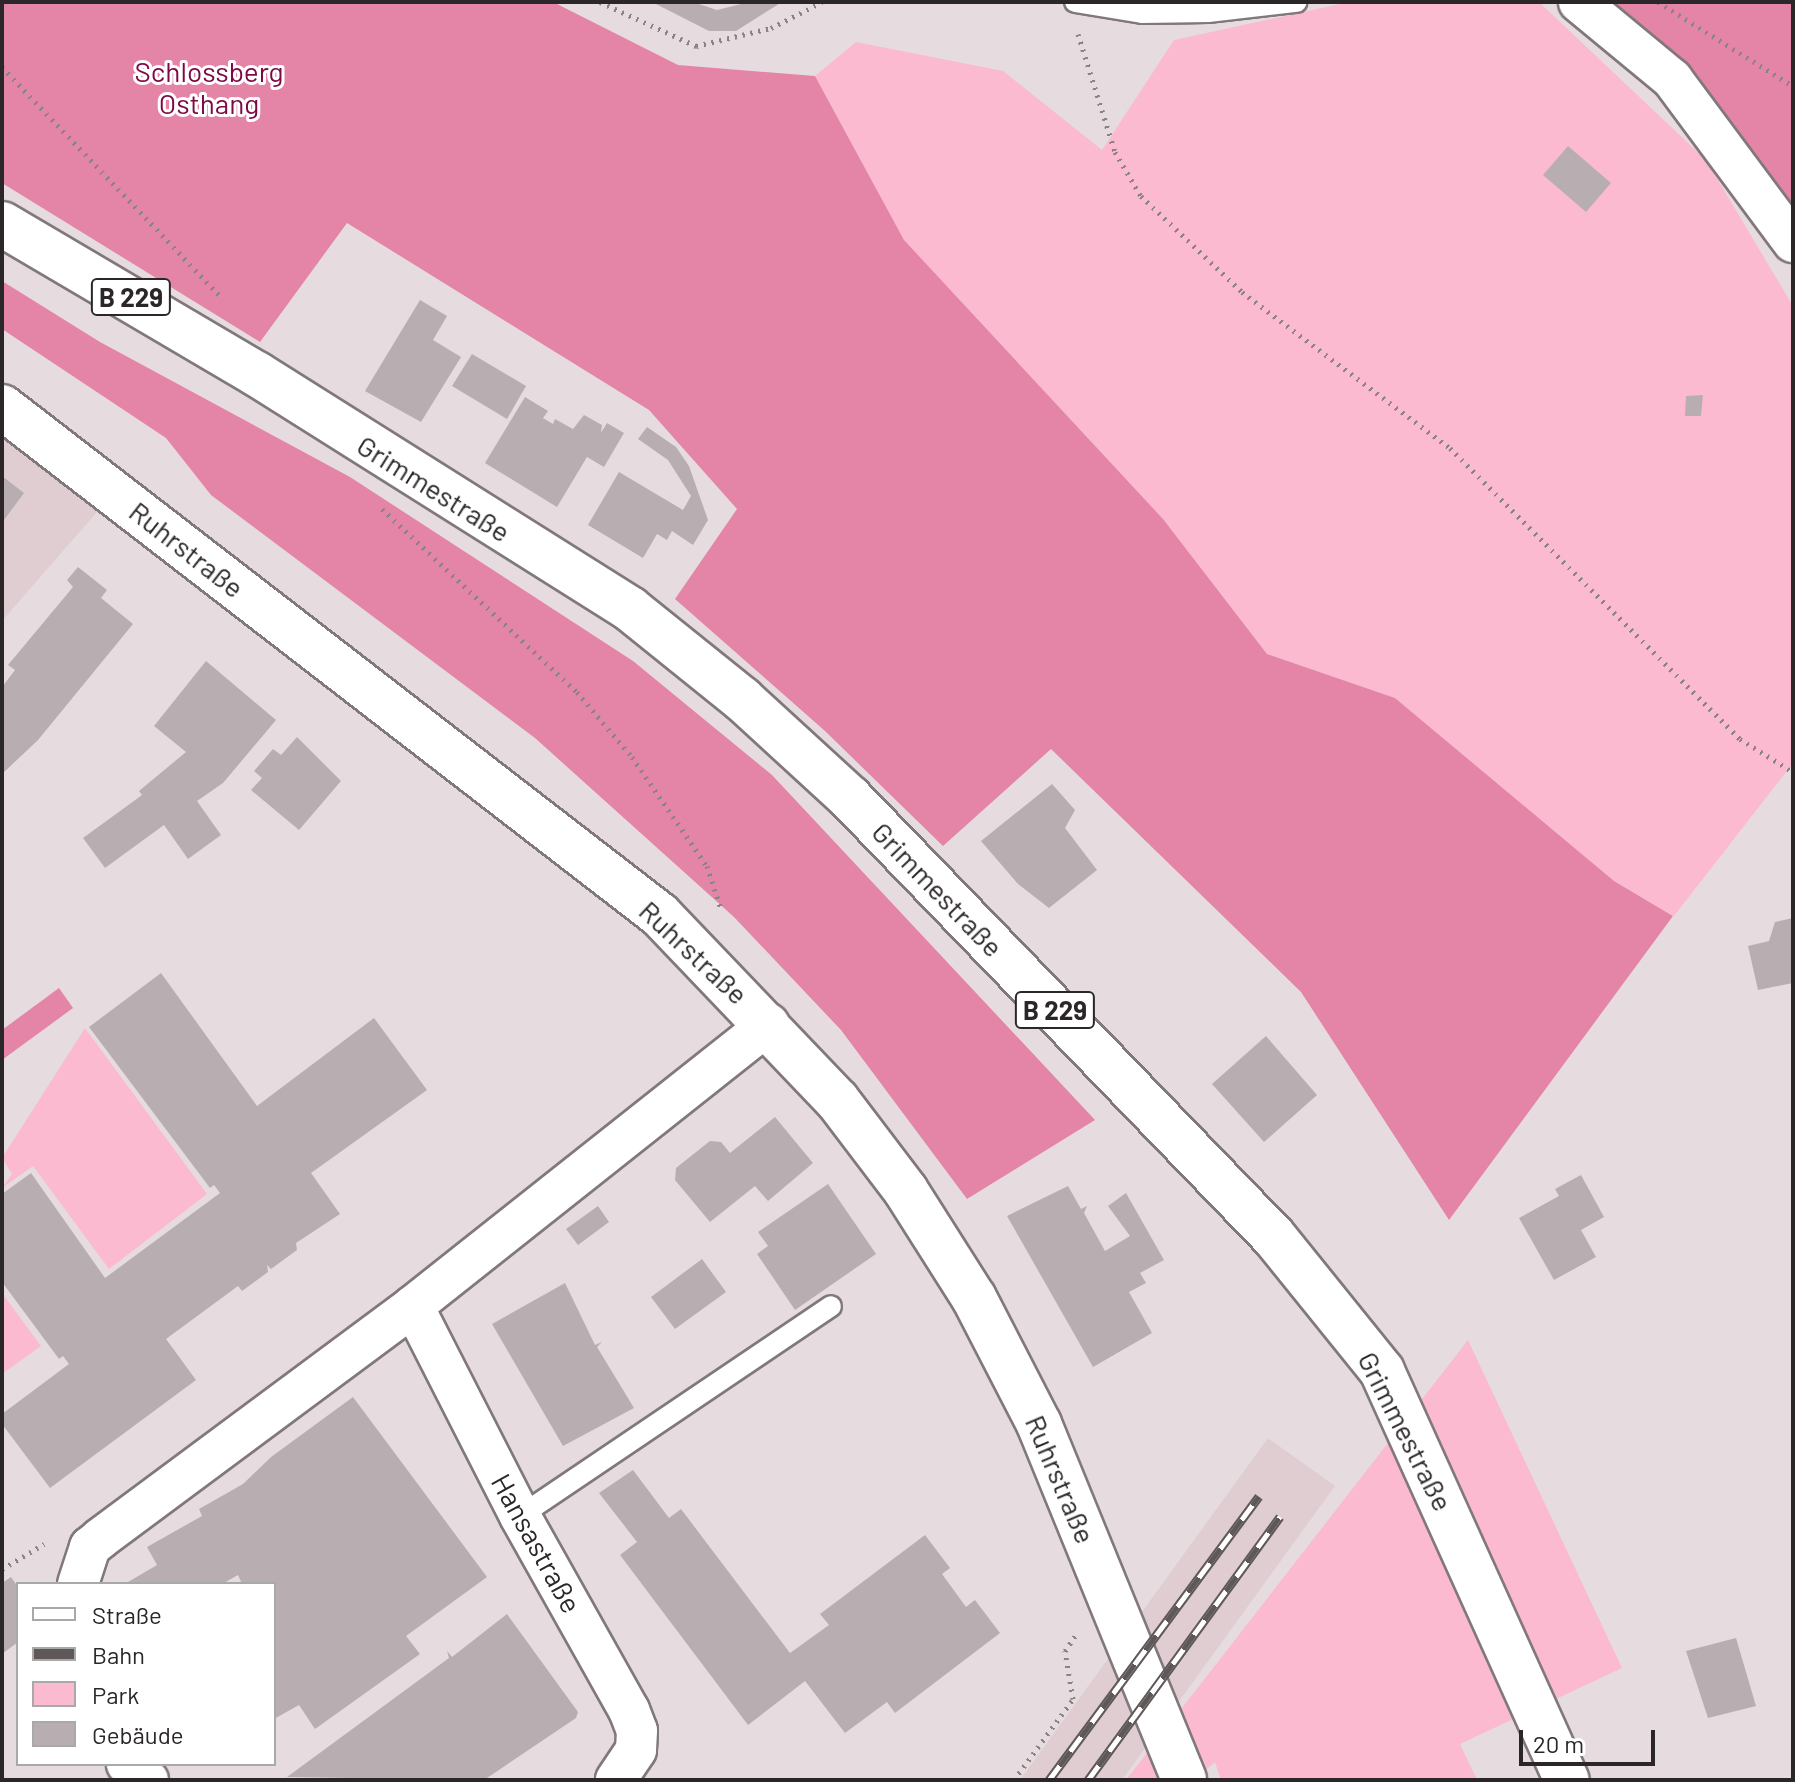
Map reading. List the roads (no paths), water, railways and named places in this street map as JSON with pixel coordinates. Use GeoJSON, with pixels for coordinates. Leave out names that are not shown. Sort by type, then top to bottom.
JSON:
{"type":"FeatureCollection","features":[{"type":"Feature","properties":{"kind":"main road","name":"Grimmestraße"},"geometry":{"type":"LineString","coordinates":[[2,224],[257,374],[331,425],[630,609],[787,737],[1274,1237],[1382,1371],[1567,1780]]}},
{"type":"Feature","properties":{"kind":"main road","name":"Ruhrstraße"},"geometry":{"type":"LineString","coordinates":[[2,407],[660,915],[713,965],[837,1100],[906,1191],[974,1298],[1039,1424],[1184,1780]]}},
{"type":"Feature","properties":{"kind":"street"},"geometry":{"type":"LineString","coordinates":[[1579,2],[1672,79],[1793,242]]}},
{"type":"Feature","properties":{"kind":"street"},"geometry":{"type":"LineString","coordinates":[[79,1582],[90,1547],[413,1306],[769,1024]]}},
{"type":"Feature","properties":{"kind":"street","name":"Hansastraße"},"geometry":{"type":"LineString","coordinates":[[413,1306],[520,1516],[637,1731],[636,1750],[616,1780]]}},
{"type":"Feature","properties":{"kind":"street"},"geometry":{"type":"LineString","coordinates":[[130,1766],[148,1780]]}},
{"type":"Feature","properties":{"kind":"lane"},"geometry":{"type":"LineString","coordinates":[[1075,10],[1208,12],[1296,2]]}},
{"type":"Feature","properties":{"kind":"lane"},"geometry":{"type":"LineString","coordinates":[[520,1516],[831,1306]]}},
{"type":"Feature","properties":{"kind":"railway"},"geometry":{"type":"LineString","coordinates":[[1049,1780],[1259,1496]]}},
{"type":"Feature","properties":{"kind":"railway"},"geometry":{"type":"LineString","coordinates":[[1088,1780],[1280,1517]]}},
{"type":"Feature","properties":{"kind":"park label","name":"Schlossberg Osthang"},"geometry":{"type":"Point","coordinates":[209,87]}}]}
